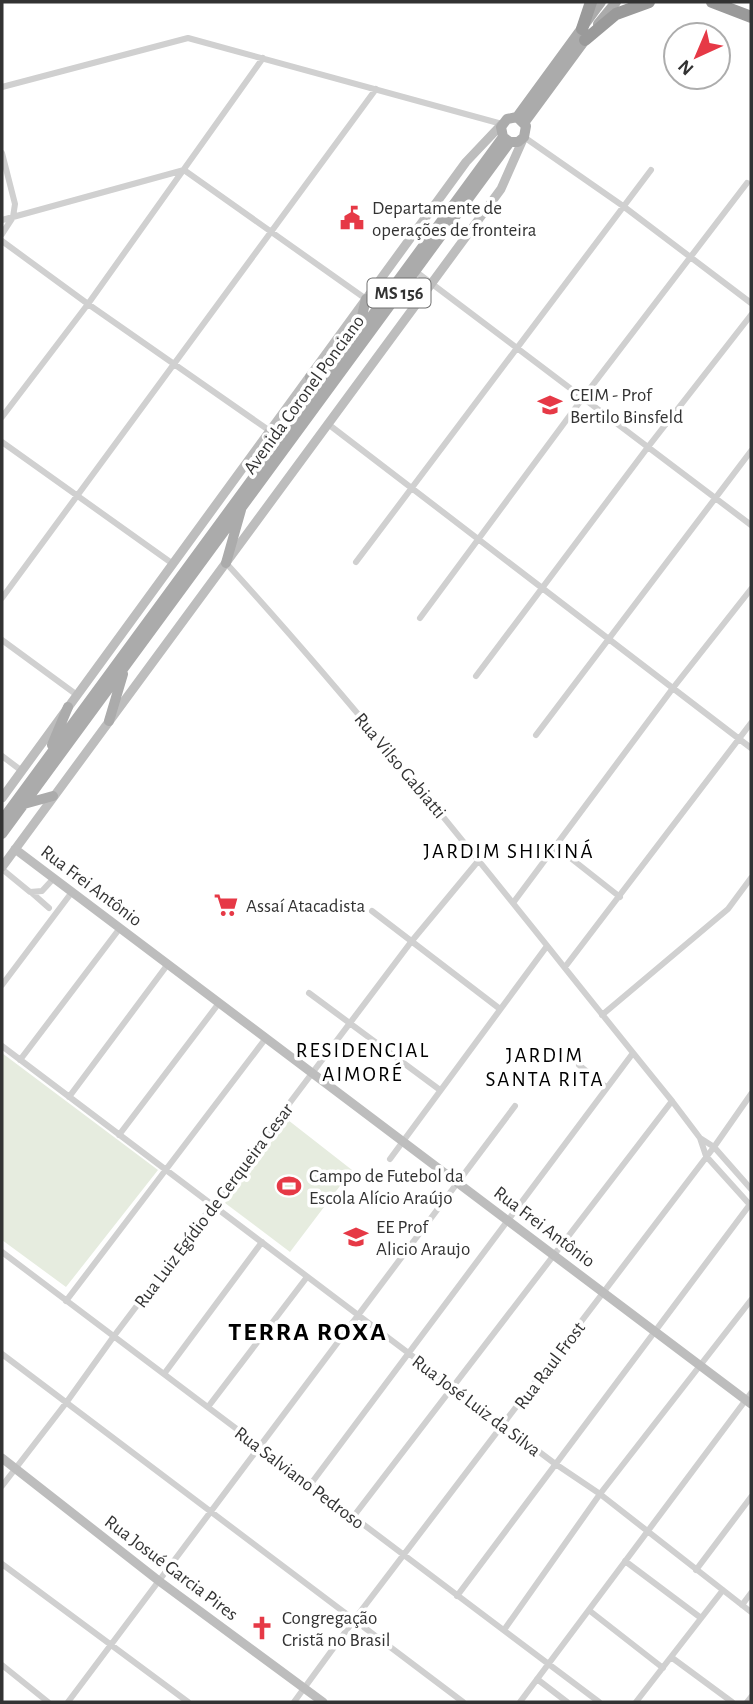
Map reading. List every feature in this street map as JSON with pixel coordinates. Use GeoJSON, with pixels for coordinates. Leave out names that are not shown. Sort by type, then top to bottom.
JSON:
{"type":"FeatureCollection","features":[{"type":"Feature","properties":{"kind":"highway"},"geometry":{"type":"LineString","coordinates":[[584,34],[591,2]]}},
{"type":"Feature","properties":{"kind":"highway"},"geometry":{"type":"LineString","coordinates":[[584,34],[616,14],[649,2]]}},
{"type":"Feature","properties":{"kind":"highway"},"geometry":{"type":"LineString","coordinates":[[712,2],[751,17]]}},
{"type":"Feature","properties":{"kind":"main road"},"geometry":{"type":"LineString","coordinates":[[584,34],[601,2]]}},
{"type":"Feature","properties":{"kind":"main road"},"geometry":{"type":"LineString","coordinates":[[520,120],[584,34],[616,2]]}},
{"type":"Feature","properties":{"kind":"main road"},"geometry":{"type":"LineString","coordinates":[[2,798],[466,162],[506,119],[520,120]]}},
{"type":"Feature","properties":{"kind":"main road"},"geometry":{"type":"LineString","coordinates":[[2,868],[501,189],[526,130],[520,120]]}},
{"type":"Feature","properties":{"kind":"main road"},"geometry":{"type":"LineString","coordinates":[[502,124],[507,139]]}},
{"type":"Feature","properties":{"kind":"main road"},"geometry":{"type":"LineString","coordinates":[[507,139],[518,142],[524,137]]}},
{"type":"Feature","properties":{"kind":"main road"},"geometry":{"type":"LineString","coordinates":[[310,377],[327,383],[357,336],[507,139]]}},
{"type":"Feature","properties":{"kind":"main road","name":"Avenida Coronel Ponciano"},"geometry":{"type":"LineString","coordinates":[[44,763],[282,439],[415,271],[507,139]]}},
{"type":"Feature","properties":{"kind":"main road"},"geometry":{"type":"LineString","coordinates":[[357,336],[366,299]]}},
{"type":"Feature","properties":{"kind":"main road","name":"Avenida Coronel Ponciano"},"geometry":{"type":"LineString","coordinates":[[127,664],[241,508],[327,383]]}},
{"type":"Feature","properties":{"kind":"main road"},"geometry":{"type":"LineString","coordinates":[[226,563],[241,508]]}},
{"type":"Feature","properties":{"kind":"main road"},"geometry":{"type":"LineString","coordinates":[[109,721],[127,664]]}},
{"type":"Feature","properties":{"kind":"main road"},"geometry":{"type":"LineString","coordinates":[[2,834],[127,664]]}},
{"type":"Feature","properties":{"kind":"main road"},"geometry":{"type":"LineString","coordinates":[[2,820],[44,763],[68,707]]}},
{"type":"Feature","properties":{"kind":"main road"},"geometry":{"type":"LineString","coordinates":[[24,804],[53,796]]}},
{"type":"Feature","properties":{"kind":"main road","name":"Rua Frei Antônio"},"geometry":{"type":"LineString","coordinates":[[15,849],[701,1367],[750,1399]]}},
{"type":"Feature","properties":{"kind":"main road","name":"Rua Josué Garcia Pires"},"geometry":{"type":"LineString","coordinates":[[2,1458],[159,1581],[323,1702]]}},
{"type":"Feature","properties":{"kind":"street"},"geometry":{"type":"LineString","coordinates":[[2,87],[188,38],[502,124]]}},
{"type":"Feature","properties":{"kind":"street"},"geometry":{"type":"LineString","coordinates":[[2,417],[88,304],[263,58]]}},
{"type":"Feature","properties":{"kind":"street"},"geometry":{"type":"LineString","coordinates":[[2,598],[376,89]]}},
{"type":"Feature","properties":{"kind":"street"},"geometry":{"type":"LineString","coordinates":[[524,137],[623,206],[751,303]]}},
{"type":"Feature","properties":{"kind":"street"},"geometry":{"type":"LineString","coordinates":[[2,153],[15,204],[13,216],[2,234]]}},
{"type":"Feature","properties":{"kind":"street"},"geometry":{"type":"LineString","coordinates":[[2,220],[184,170]]}},
{"type":"Feature","properties":{"kind":"street"},"geometry":{"type":"LineString","coordinates":[[184,170],[366,299]]}},
{"type":"Feature","properties":{"kind":"street"},"geometry":{"type":"LineString","coordinates":[[356,562],[651,170]]}},
{"type":"Feature","properties":{"kind":"street"},"geometry":{"type":"LineString","coordinates":[[420,618],[582,399],[747,183]]}},
{"type":"Feature","properties":{"kind":"street"},"geometry":{"type":"LineString","coordinates":[[2,241],[270,431]]}},
{"type":"Feature","properties":{"kind":"street"},"geometry":{"type":"LineString","coordinates":[[415,271],[516,350],[751,525]]}},
{"type":"Feature","properties":{"kind":"street"},"geometry":{"type":"LineString","coordinates":[[476,676],[751,315]]}},
{"type":"Feature","properties":{"kind":"street"},"geometry":{"type":"LineString","coordinates":[[328,424],[751,748]]}},
{"type":"Feature","properties":{"kind":"street"},"geometry":{"type":"LineString","coordinates":[[2,442],[173,564]]}},
{"type":"Feature","properties":{"kind":"street"},"geometry":{"type":"LineString","coordinates":[[536,735],[751,451]]}},
{"type":"Feature","properties":{"kind":"street","name":"Rua Vilso Gabiatti"},"geometry":{"type":"LineString","coordinates":[[226,563],[296,640],[479,860],[672,1101],[700,1138],[706,1156],[751,1205]]}},
{"type":"Feature","properties":{"kind":"street"},"geometry":{"type":"LineString","coordinates":[[513,903],[673,688],[751,589]]}},
{"type":"Feature","properties":{"kind":"street"},"geometry":{"type":"LineString","coordinates":[[2,640],[77,695]]}},
{"type":"Feature","properties":{"kind":"street"},"geometry":{"type":"LineString","coordinates":[[565,968],[751,723]]}},
{"type":"Feature","properties":{"kind":"street"},"geometry":{"type":"LineString","coordinates":[[2,756],[22,771]]}},
{"type":"Feature","properties":{"kind":"street"},"geometry":{"type":"LineString","coordinates":[[554,845],[620,897]]}},
{"type":"Feature","properties":{"kind":"street","name":"Rua Luiz Egídio de Cerqueira Cesar"},"geometry":{"type":"LineString","coordinates":[[2,1486],[411,942],[479,860]]}},
{"type":"Feature","properties":{"kind":"street"},"geometry":{"type":"LineString","coordinates":[[2,868],[49,908]]}},
{"type":"Feature","properties":{"kind":"street"},"geometry":{"type":"LineString","coordinates":[[30,892],[42,891],[54,878]]}},
{"type":"Feature","properties":{"kind":"street"},"geometry":{"type":"LineString","coordinates":[[602,1015],[728,909],[751,878]]}},
{"type":"Feature","properties":{"kind":"street"},"geometry":{"type":"LineString","coordinates":[[2,985],[72,892]]}},
{"type":"Feature","properties":{"kind":"street"},"geometry":{"type":"LineString","coordinates":[[372,911],[500,1009]]}},
{"type":"Feature","properties":{"kind":"street"},"geometry":{"type":"LineString","coordinates":[[20,1060],[120,928]]}},
{"type":"Feature","properties":{"kind":"street"},"geometry":{"type":"LineString","coordinates":[[390,1159],[547,946]]}},
{"type":"Feature","properties":{"kind":"street"},"geometry":{"type":"LineString","coordinates":[[69,1097],[168,964]]}},
{"type":"Feature","properties":{"kind":"street"},"geometry":{"type":"LineString","coordinates":[[309,993],[440,1090]]}},
{"type":"Feature","properties":{"kind":"street"},"geometry":{"type":"LineString","coordinates":[[119,1135],[219,1003]]}},
{"type":"Feature","properties":{"kind":"street"},"geometry":{"type":"LineString","coordinates":[[66,1301],[266,1038]]}},
{"type":"Feature","properties":{"kind":"street","name":"Rua José Luiz da Silva"},"geometry":{"type":"LineString","coordinates":[[2,1046],[554,1463],[600,1494],[751,1612]]}},
{"type":"Feature","properties":{"kind":"street"},"geometry":{"type":"LineString","coordinates":[[310,1485],[633,1053]]}},
{"type":"Feature","properties":{"kind":"street"},"geometry":{"type":"LineString","coordinates":[[579,1065],[606,1087]]}},
{"type":"Feature","properties":{"kind":"street","name":"Rua Raul Frost"},"geometry":{"type":"LineString","coordinates":[[294,1702],[714,1147],[751,1094]]}},
{"type":"Feature","properties":{"kind":"street"},"geometry":{"type":"LineString","coordinates":[[353,1517],[672,1101]]}},
{"type":"Feature","properties":{"kind":"street"},"geometry":{"type":"LineString","coordinates":[[68,1702],[515,1105]]}},
{"type":"Feature","properties":{"kind":"street","name":"Rua Vilso Gabiatti"},"geometry":{"type":"LineString","coordinates":[[700,1138],[714,1147],[751,1189]]}},
{"type":"Feature","properties":{"kind":"street"},"geometry":{"type":"LineString","coordinates":[[457,1596],[554,1463],[751,1205]]}},
{"type":"Feature","properties":{"kind":"street"},"geometry":{"type":"LineString","coordinates":[[164,1374],[262,1242]]}},
{"type":"Feature","properties":{"kind":"street","name":"Rua Salviano Pedroso"},"geometry":{"type":"LineString","coordinates":[[2,1252],[599,1702]]}},
{"type":"Feature","properties":{"kind":"street"},"geometry":{"type":"LineString","coordinates":[[208,1407],[307,1277]]}},
{"type":"Feature","properties":{"kind":"street"},"geometry":{"type":"LineString","coordinates":[[504,1630],[600,1494],[751,1300]]}},
{"type":"Feature","properties":{"kind":"street"},"geometry":{"type":"LineString","coordinates":[[2,1354],[463,1702]]}},
{"type":"Feature","properties":{"kind":"street"},"geometry":{"type":"LineString","coordinates":[[520,1702],[750,1399]]}},
{"type":"Feature","properties":{"kind":"street"},"geometry":{"type":"LineString","coordinates":[[696,1570],[751,1497]]}},
{"type":"Feature","properties":{"kind":"street"},"geometry":{"type":"LineString","coordinates":[[625,1561],[701,1618]]}},
{"type":"Feature","properties":{"kind":"street"},"geometry":{"type":"LineString","coordinates":[[2,1564],[188,1702]]}},
{"type":"Feature","properties":{"kind":"street"},"geometry":{"type":"LineString","coordinates":[[636,1702],[723,1590]]}},
{"type":"Feature","properties":{"kind":"street"},"geometry":{"type":"LineString","coordinates":[[742,1605],[751,1593]]}},
{"type":"Feature","properties":{"kind":"street"},"geometry":{"type":"LineString","coordinates":[[590,1611],[663,1668]]}},
{"type":"Feature","properties":{"kind":"street"},"geometry":{"type":"LineString","coordinates":[[671,1657],[732,1702]]}},
{"type":"Feature","properties":{"kind":"street"},"geometry":{"type":"LineString","coordinates":[[2,1665],[48,1702]]}},
{"type":"Feature","properties":{"kind":"street"},"geometry":{"type":"LineString","coordinates":[[537,1679],[567,1702]]}},
{"type":"Feature","properties":{"kind":"street"},"geometry":{"type":"LineString","coordinates":[[747,1702],[751,1697]]}},
{"type":"Feature","properties":{"kind":"shaded area"},"geometry":{"type":"Polygon","coordinates":[[[2,1053],[158,1170],[66,1287],[2,1240],[2,1053]]]}},
{"type":"Feature","properties":{"kind":"shaded area","name":"Campo de Futebol da Escola Alício Araújo"},"geometry":{"type":"Polygon","coordinates":[[[288,1120],[352,1170],[290,1252],[225,1203],[288,1120]]]}},
{"type":"Feature","properties":{"kind":"place","name":"Departamente de operações de fronteira"},"geometry":{"type":"Point","coordinates":[352,218]}},
{"type":"Feature","properties":{"kind":"place","name":"CEIM - Prof Bertilo Binsfeld"},"geometry":{"type":"Point","coordinates":[550,405]}},
{"type":"Feature","properties":{"kind":"place","name":"Assaí Atacadista"},"geometry":{"type":"Point","coordinates":[226,905]}},
{"type":"Feature","properties":{"kind":"place","name":"Campo de Futebol da Escola Alício Araújo"},"geometry":{"type":"Point","coordinates":[289,1186]}},
{"type":"Feature","properties":{"kind":"place","name":"EE Prof Alicio Araujo"},"geometry":{"type":"Point","coordinates":[356,1237]}},
{"type":"Feature","properties":{"kind":"place","name":"Congregação Cristã no Brasil"},"geometry":{"type":"Point","coordinates":[262,1628]}},
{"type":"Feature","properties":{"kind":"district","name":"JARDIM SHIKINÁ"},"geometry":{"type":"Point","coordinates":[509,851]}},
{"type":"Feature","properties":{"kind":"district","name":"RESIDENCIAL AIMORÉ"},"geometry":{"type":"Point","coordinates":[363,1062]}},
{"type":"Feature","properties":{"kind":"district","name":"JARDIM SANTA RITA"},"geometry":{"type":"Point","coordinates":[545,1067]}},
{"type":"Feature","properties":{"kind":"district","name":"TERRA ROXA"},"geometry":{"type":"Point","coordinates":[308,1331]}}]}
